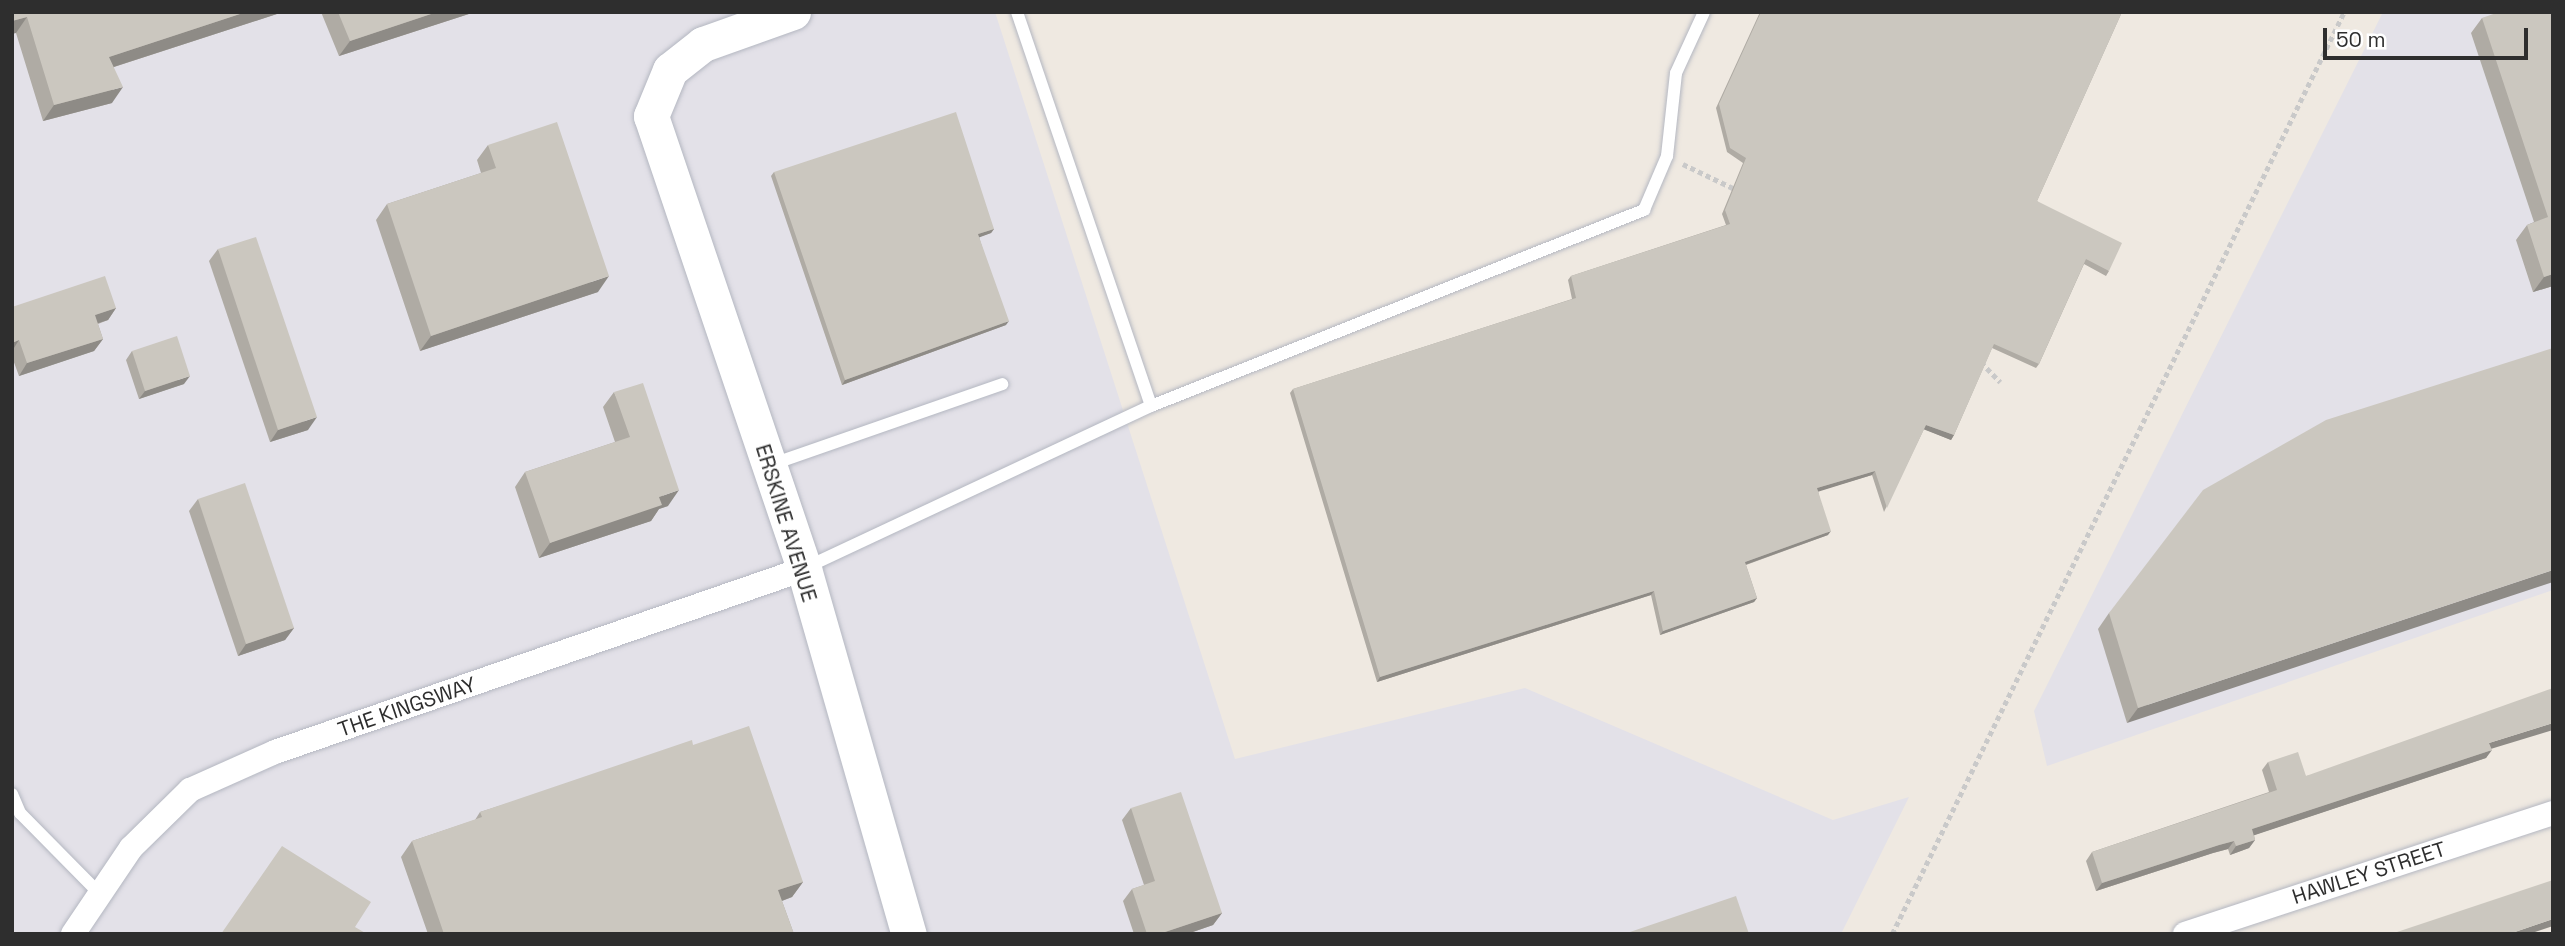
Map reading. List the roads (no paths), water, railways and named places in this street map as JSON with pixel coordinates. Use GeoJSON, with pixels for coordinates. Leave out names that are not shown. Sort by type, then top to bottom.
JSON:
{"type":"FeatureCollection","features":[{"type":"Feature","properties":{"kind":"street","name":"ERSKINE AVENUE"},"geometry":{"type":"LineString","coordinates":[[793,12],[703,44],[670,70],[651,116],[804,569],[909,934]]}},
{"type":"Feature","properties":{"kind":"street","name":"THE KINGSWAY"},"geometry":{"type":"LineString","coordinates":[[73,934],[131,848],[190,789],[275,752],[804,569]]}},
{"type":"Feature","properties":{"kind":"street","name":"HAWLEY STREET"},"geometry":{"type":"LineString","coordinates":[[2185,934],[2553,813]]}},
{"type":"Feature","properties":{"kind":"lane"},"geometry":{"type":"LineString","coordinates":[[1017,12],[1151,406]]}},
{"type":"Feature","properties":{"kind":"lane"},"geometry":{"type":"LineString","coordinates":[[804,569],[1151,406],[1644,210],[1667,156],[1676,73],[1704,12]]}},
{"type":"Feature","properties":{"kind":"lane"},"geometry":{"type":"LineString","coordinates":[[769,466],[1002,384]]}},
{"type":"Feature","properties":{"kind":"lane"},"geometry":{"type":"LineString","coordinates":[[12,794],[20,813],[99,893]]}}]}
